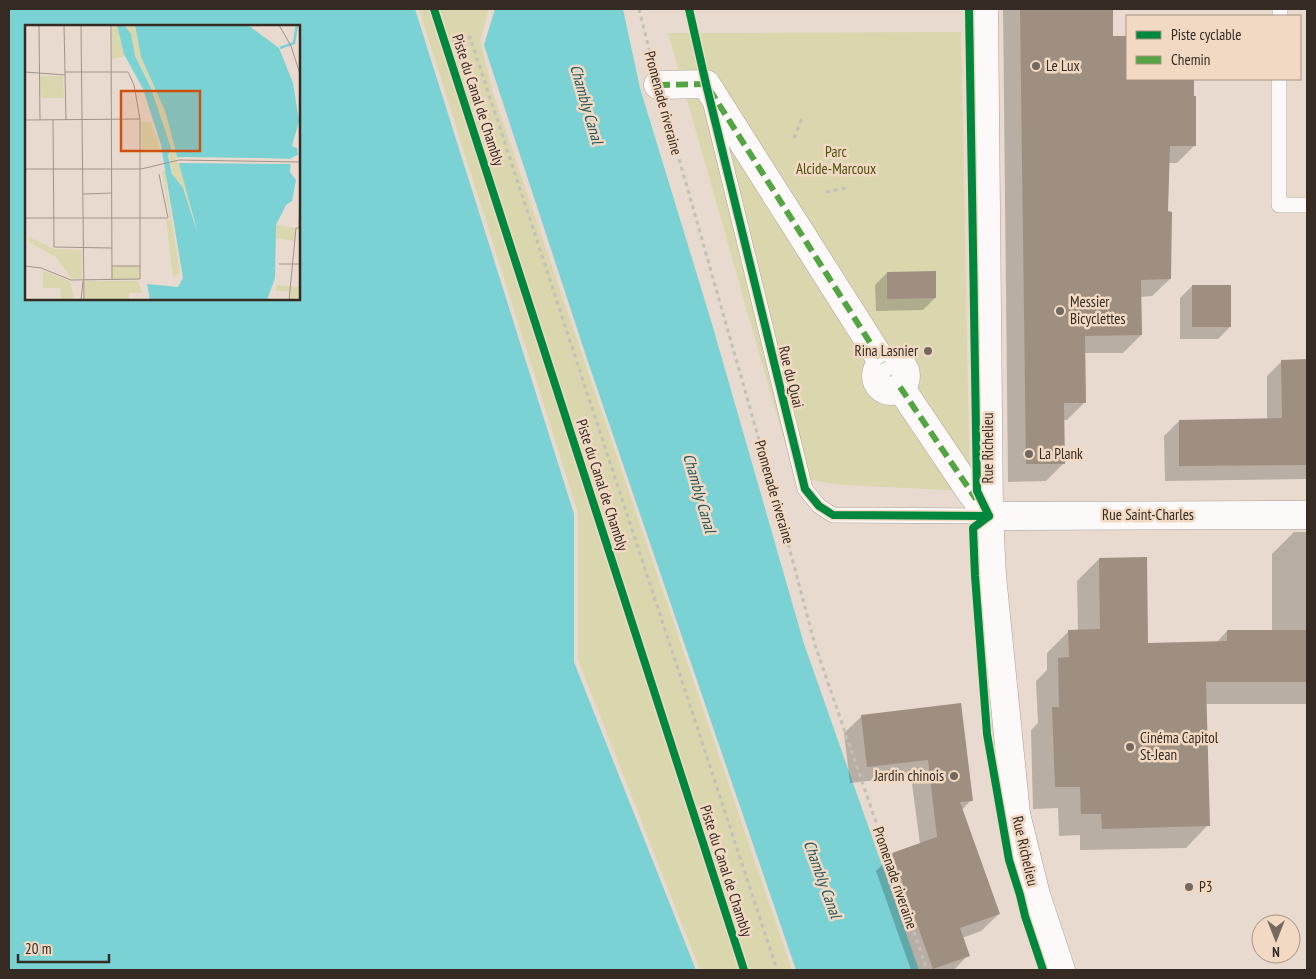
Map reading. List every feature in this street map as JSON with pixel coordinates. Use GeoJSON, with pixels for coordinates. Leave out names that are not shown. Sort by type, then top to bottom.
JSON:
{"type":"FeatureCollection","features":[{"type":"Feature","properties":{"kind":"street","name":"Rue Richelieu"},"geometry":{"type":"LineString","coordinates":[[984,9],[988,516],[992,576],[1016,814],[1036,895],[1061,970]]}},
{"type":"Feature","properties":{"kind":"street"},"geometry":{"type":"LineString","coordinates":[[658,85],[706,84],[883,363],[893,361],[902,365],[906,379],[900,388],[988,516]]}},
{"type":"Feature","properties":{"kind":"street","name":"Rue Saint-Charles"},"geometry":{"type":"LineString","coordinates":[[988,516],[1307,515]]}},
{"type":"Feature","properties":{"kind":"lane"},"geometry":{"type":"LineString","coordinates":[[1279,80],[1279,205],[1307,205]]}},
{"type":"Feature","properties":{"kind":"lane","name":"Rue du Quai"},"geometry":{"type":"LineString","coordinates":[[706,84],[804,489],[819,506],[834,515],[988,516]]}},
{"type":"Feature","properties":{"kind":"path"},"geometry":{"type":"LineString","coordinates":[[689,9],[706,84]]}},
{"type":"Feature","properties":{"kind":"path"},"geometry":{"type":"LineString","coordinates":[[443,38],[470,37],[777,970]]}},
{"type":"Feature","properties":{"kind":"path"},"geometry":{"type":"LineString","coordinates":[[794,138],[802,118]]}},
{"type":"Feature","properties":{"kind":"path"},"geometry":{"type":"LineString","coordinates":[[826,192],[846,188]]}},
{"type":"Feature","properties":{"kind":"green space"},"geometry":{"type":"Polygon","coordinates":[[[419,9],[489,9],[480,40],[493,93],[792,970],[700,970],[578,660],[578,513],[419,9]]]}},
{"type":"Feature","properties":{"kind":"green space","name":"Parc Alcide-Marcoux"},"geometry":{"type":"Polygon","coordinates":[[[961,32],[970,491],[842,485],[810,480],[789,458],[668,33],[961,32]]]}},
{"type":"Feature","properties":{"kind":"water"},"geometry":{"type":"Polygon","coordinates":[[[9,9],[415,9],[574,514],[574,662],[696,970],[9,970],[9,9]]]}},
{"type":"Feature","properties":{"kind":"water","name":"Chambly Canal"},"geometry":{"type":"Polygon","coordinates":[[[495,9],[623,9],[640,88],[712,324],[804,644],[919,970],[796,970],[588,362],[484,45],[495,9]]]}},
{"type":"Feature","properties":{"kind":"building"},"geometry":{"type":"Polygon","coordinates":[[[1020,9],[1113,9],[1113,36],[1126,36],[1126,80],[1194,80],[1194,96],[1196,96],[1196,146],[1170,146],[1168,211],[1172,212],[1171,279],[1141,280],[1142,335],[1085,336],[1086,403],[1064,403],[1065,464],[1026,464],[1020,9]]]}},
{"type":"Feature","properties":{"kind":"building"},"geometry":{"type":"Polygon","coordinates":[[[936,271],[936,298],[887,299],[887,272],[936,271]]]}},
{"type":"Feature","properties":{"kind":"building"},"geometry":{"type":"Polygon","coordinates":[[[1192,285],[1231,285],[1231,327],[1192,327],[1192,285]]]}},
{"type":"Feature","properties":{"kind":"building"},"geometry":{"type":"Polygon","coordinates":[[[1307,359],[1307,465],[1179,466],[1179,420],[1282,418],[1281,360],[1307,359]]]}},
{"type":"Feature","properties":{"kind":"building","name":"Cinéma Capitol St-Jean"},"geometry":{"type":"Polygon","coordinates":[[[1147,557],[1148,643],[1227,641],[1227,630],[1307,630],[1307,682],[1206,682],[1210,826],[1102,829],[1101,814],[1081,814],[1080,787],[1055,787],[1052,707],[1059,707],[1058,658],[1069,657],[1068,630],[1100,629],[1099,558],[1147,557]]]}},
{"type":"Feature","properties":{"kind":"building"},"geometry":{"type":"Polygon","coordinates":[[[961,703],[973,801],[960,802],[1000,914],[960,928],[970,956],[933,969],[892,853],[937,837],[928,760],[867,767],[861,715],[961,703]]]}},
{"type":"Feature","properties":{"kind":"marked path"},"geometry":{"type":"LineString","coordinates":[[658,85],[706,84],[883,363]]}},
{"type":"Feature","properties":{"kind":"marked path"},"geometry":{"type":"LineString","coordinates":[[900,387],[976,499]]}},
{"type":"Feature","properties":{"kind":"cycle path","name":"Piste du Canal de Chambly"},"geometry":{"type":"LineString","coordinates":[[434,9],[744,970]]}},
{"type":"Feature","properties":{"kind":"cycle path"},"geometry":{"type":"LineString","coordinates":[[689,9],[805,489],[819,506],[833,515],[989,516]]}},
{"type":"Feature","properties":{"kind":"cycle path"},"geometry":{"type":"LineString","coordinates":[[969,9],[977,491],[989,516],[973,528],[987,734],[1009,860],[1043,970]]}},
{"type":"Feature","properties":{"kind":"place","name":"Le Lux"},"geometry":{"type":"Point","coordinates":[1036,66]}},
{"type":"Feature","properties":{"kind":"place","name":"Messier Bicyclettes"},"geometry":{"type":"Point","coordinates":[1060,311]}},
{"type":"Feature","properties":{"kind":"place","name":"Rina Lasnier"},"geometry":{"type":"Point","coordinates":[928,351]}},
{"type":"Feature","properties":{"kind":"place","name":"La Plank"},"geometry":{"type":"Point","coordinates":[1029,454]}},
{"type":"Feature","properties":{"kind":"place","name":"Cinéma Capitol St-Jean"},"geometry":{"type":"Point","coordinates":[1130,747]}},
{"type":"Feature","properties":{"kind":"place","name":"Jardin chinois"},"geometry":{"type":"Point","coordinates":[954,776]}},
{"type":"Feature","properties":{"kind":"place","name":"P3"},"geometry":{"type":"Point","coordinates":[1189,887]}}]}
